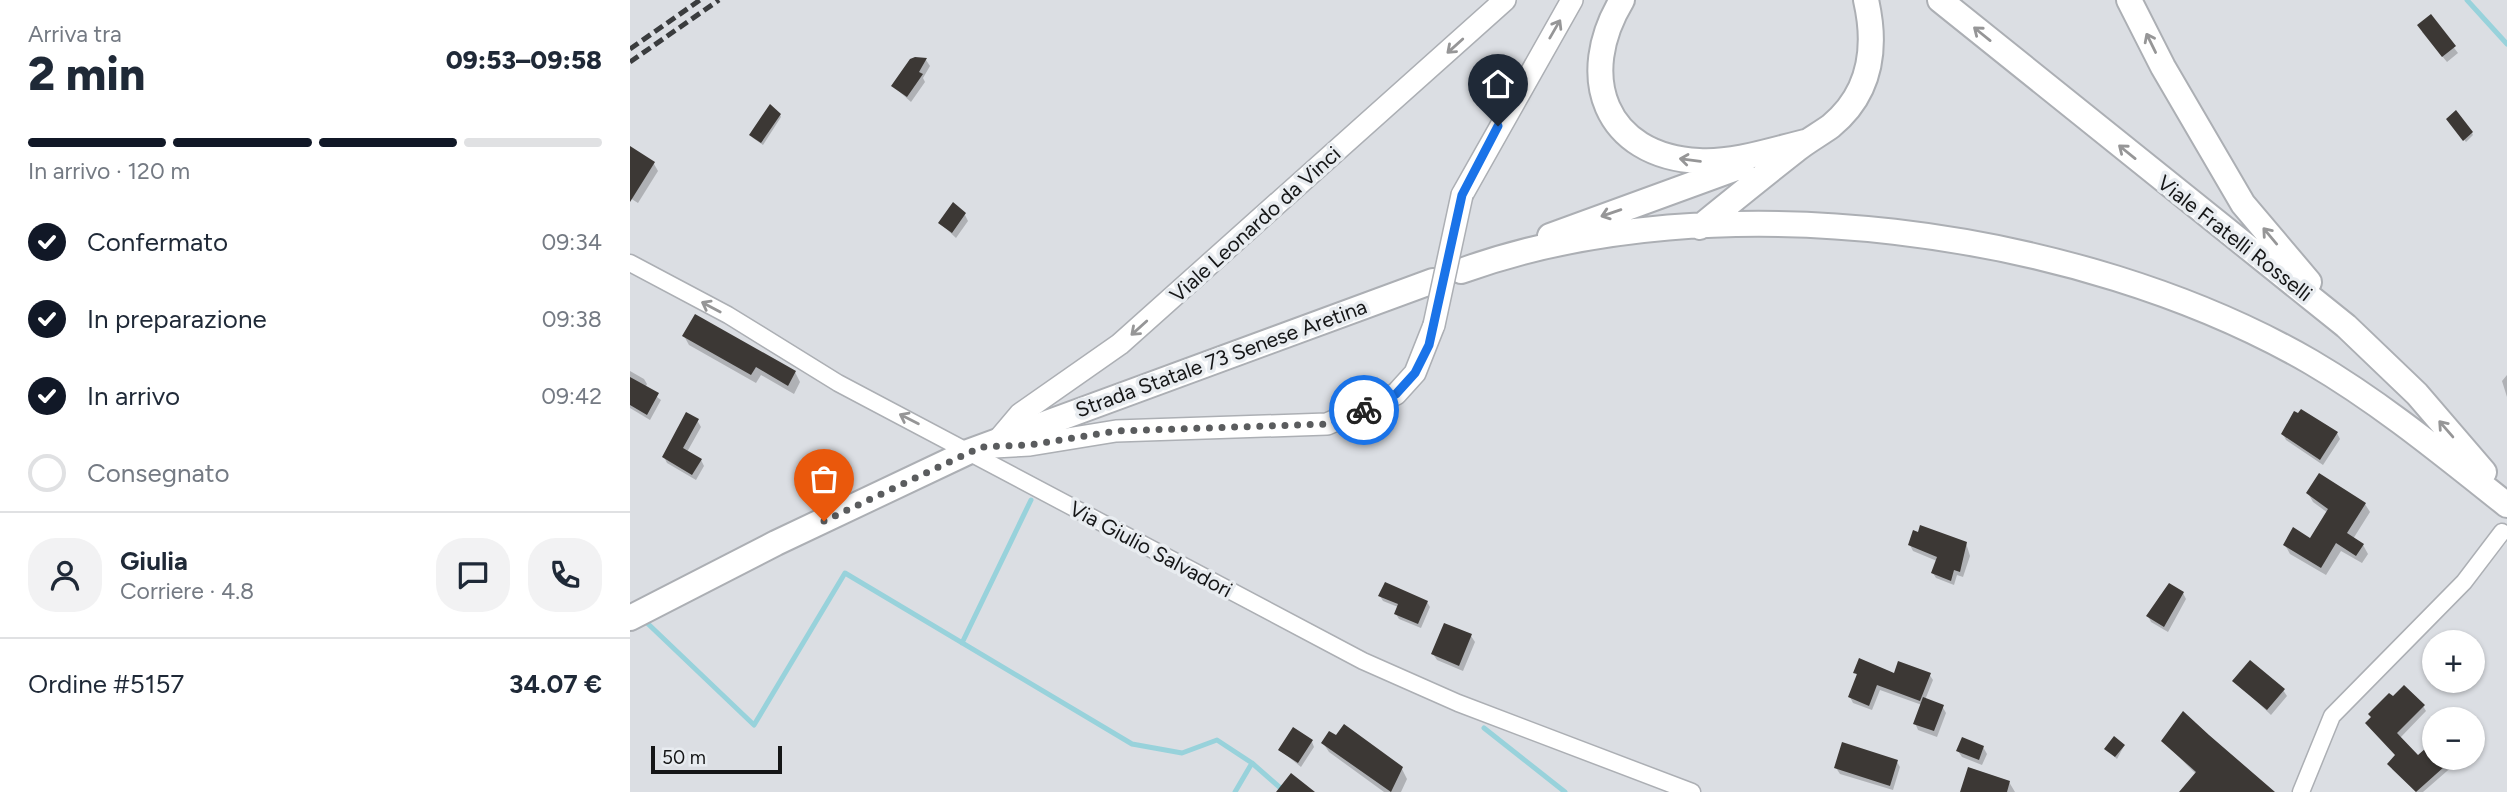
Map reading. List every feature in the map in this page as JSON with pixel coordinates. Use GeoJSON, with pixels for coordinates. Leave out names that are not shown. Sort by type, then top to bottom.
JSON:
{"type":"FeatureCollection","features":[{"type":"Feature","properties":{"kind":"main road","name":"Viale Leonardo da Vinci"},"geometry":{"type":"LineString","coordinates":[[983,447],[1020,414],[1120,344],[1505,0]]}},
{"type":"Feature","properties":{"kind":"main road"},"geometry":{"type":"LineString","coordinates":[[983,447],[1030,445],[1116,431],[1327,424],[1396,394],[1415,373],[1434,325],[1462,195],[1572,0]]}},
{"type":"Feature","properties":{"kind":"main road"},"geometry":{"type":"LineString","coordinates":[[1622,0],[1607,24],[1600,55],[1599,86],[1612,119],[1641,145],[1671,157],[1701,161],[1741,156],[1805,142]]}},
{"type":"Feature","properties":{"kind":"main road"},"geometry":{"type":"LineString","coordinates":[[1700,227],[1805,142],[1830,127],[1846,111],[1865,81],[1872,45],[1866,0]]}},
{"type":"Feature","properties":{"kind":"main road","name":"Viale Fratelli Rosselli"},"geometry":{"type":"LineString","coordinates":[[1940,0],[2346,326],[2417,394],[2507,499]]}},
{"type":"Feature","properties":{"kind":"main road"},"geometry":{"type":"LineString","coordinates":[[2129,0],[2163,67],[2243,204],[2346,326]]}},
{"type":"Feature","properties":{"kind":"main road"},"geometry":{"type":"LineString","coordinates":[[1461,271],[1573,226],[1698,183],[1805,142]]}},
{"type":"Feature","properties":{"kind":"main road"},"geometry":{"type":"LineString","coordinates":[[1698,183],[1693,207],[1700,227]]}},
{"type":"Feature","properties":{"kind":"main road"},"geometry":{"type":"LineString","coordinates":[[1496,259],[1620,235],[1700,227],[1795,226],[1897,232],[2025,253],[2122,279],[2177,298],[2311,362],[2423,438],[2507,505]]}},
{"type":"Feature","properties":{"kind":"main road","name":"Strada Statale 73 Senese Aretina"},"geometry":{"type":"LineString","coordinates":[[630,618],[776,543],[983,447],[1433,281]]}},
{"type":"Feature","properties":{"kind":"street","name":"Via Giulio Salvadori"},"geometry":{"type":"LineString","coordinates":[[630,263],[728,315],[838,383],[983,447],[1007,470],[1153,552],[1363,661],[1458,703],[1692,792]]}},
{"type":"Feature","properties":{"kind":"street"},"geometry":{"type":"LineString","coordinates":[[2301,792],[2332,716],[2464,582],[2502,532]]}},
{"type":"Feature","properties":{"kind":"building"},"geometry":{"type":"Polygon","coordinates":[[[2431,14],[2456,46],[2442,57],[2417,25],[2431,14]]]}},
{"type":"Feature","properties":{"kind":"building"},"geometry":{"type":"Polygon","coordinates":[[[927,58],[919,72],[923,74],[907,97],[891,86],[910,59],[927,58]]]}},
{"type":"Feature","properties":{"kind":"building"},"geometry":{"type":"Polygon","coordinates":[[[770,104],[781,114],[761,143],[749,135],[770,104]]]}},
{"type":"Feature","properties":{"kind":"building"},"geometry":{"type":"Polygon","coordinates":[[[2456,110],[2473,132],[2463,141],[2446,119],[2456,110]]]}},
{"type":"Feature","properties":{"kind":"building"},"geometry":{"type":"Polygon","coordinates":[[[630,146],[655,162],[630,202],[630,146]]]}},
{"type":"Feature","properties":{"kind":"building"},"geometry":{"type":"Polygon","coordinates":[[[953,202],[966,213],[952,233],[938,223],[953,202]]]}},
{"type":"Feature","properties":{"kind":"building"},"geometry":{"type":"Polygon","coordinates":[[[695,314],[796,371],[788,386],[756,367],[751,375],[682,336],[695,314]]]}},
{"type":"Feature","properties":{"kind":"building"},"geometry":{"type":"Polygon","coordinates":[[[630,377],[659,393],[647,415],[630,405],[630,377]]]}},
{"type":"Feature","properties":{"kind":"building"},"geometry":{"type":"Polygon","coordinates":[[[2301,409],[2338,432],[2320,460],[2281,434],[2294,411],[2298,413],[2301,409]]]}},
{"type":"Feature","properties":{"kind":"building"},"geometry":{"type":"Polygon","coordinates":[[[686,412],[699,419],[683,448],[702,459],[692,475],[662,457],[686,412]]]}},
{"type":"Feature","properties":{"kind":"building"},"geometry":{"type":"Polygon","coordinates":[[[2319,473],[2366,503],[2347,533],[2364,544],[2356,556],[2336,543],[2321,568],[2283,545],[2293,527],[2310,538],[2328,509],[2306,493],[2319,473]]]}},
{"type":"Feature","properties":{"kind":"building"},"geometry":{"type":"Polygon","coordinates":[[[1920,525],[1967,542],[1960,572],[1954,570],[1951,581],[1931,573],[1937,557],[1908,545],[1913,530],[1918,532],[1920,525]]]}},
{"type":"Feature","properties":{"kind":"building"},"geometry":{"type":"Polygon","coordinates":[[[1385,582],[1428,601],[1418,624],[1394,614],[1398,604],[1378,596],[1385,582]]]}},
{"type":"Feature","properties":{"kind":"building"},"geometry":{"type":"Polygon","coordinates":[[[2169,583],[2184,592],[2164,627],[2146,616],[2169,583]]]}},
{"type":"Feature","properties":{"kind":"building"},"geometry":{"type":"Polygon","coordinates":[[[1444,623],[1472,634],[1459,666],[1431,654],[1444,623]]]}},
{"type":"Feature","properties":{"kind":"building"},"geometry":{"type":"Polygon","coordinates":[[[1859,658],[1894,673],[1898,661],[1931,673],[1920,701],[1877,685],[1869,706],[1848,697],[1857,674],[1853,673],[1859,658]]]}},
{"type":"Feature","properties":{"kind":"building"},"geometry":{"type":"Polygon","coordinates":[[[2250,660],[2285,689],[2267,710],[2232,681],[2250,660]]]}},
{"type":"Feature","properties":{"kind":"building"},"geometry":{"type":"Polygon","coordinates":[[[2404,685],[2425,705],[2397,733],[2418,755],[2422,752],[2422,770],[2441,770],[2416,792],[2387,764],[2395,755],[2365,723],[2371,717],[2368,714],[2389,693],[2393,696],[2404,685]]]}},
{"type":"Feature","properties":{"kind":"building"},"geometry":{"type":"Polygon","coordinates":[[[1923,697],[1944,705],[1934,731],[1913,724],[1923,697]]]}},
{"type":"Feature","properties":{"kind":"building"},"geometry":{"type":"Polygon","coordinates":[[[2183,711],[2275,792],[2179,792],[2196,772],[2161,741],[2183,711]]]}},
{"type":"Feature","properties":{"kind":"building"},"geometry":{"type":"Polygon","coordinates":[[[1344,724],[1403,767],[1391,792],[1321,743],[1329,731],[1336,735],[1344,724]]]}},
{"type":"Feature","properties":{"kind":"building"},"geometry":{"type":"Polygon","coordinates":[[[1293,727],[1313,740],[1298,763],[1278,750],[1293,727]]]}},
{"type":"Feature","properties":{"kind":"building"},"geometry":{"type":"Polygon","coordinates":[[[2114,736],[2125,745],[2115,757],[2104,749],[2114,736]]]}},
{"type":"Feature","properties":{"kind":"building"},"geometry":{"type":"Polygon","coordinates":[[[1962,737],[1984,746],[1979,760],[1956,751],[1962,737]]]}},
{"type":"Feature","properties":{"kind":"building"},"geometry":{"type":"Polygon","coordinates":[[[1842,742],[1898,760],[1890,786],[1834,768],[1842,742]]]}},
{"type":"Feature","properties":{"kind":"building"},"geometry":{"type":"Polygon","coordinates":[[[1968,767],[2010,781],[2007,792],[1960,792],[1968,767]]]}},
{"type":"Feature","properties":{"kind":"building"},"geometry":{"type":"Polygon","coordinates":[[[1291,773],[1315,792],[1276,792],[1291,773]]]}},
{"type":"Feature","properties":{"kind":"waterway"},"geometry":{"type":"LineString","coordinates":[[2467,0],[2507,44]]}},
{"type":"Feature","properties":{"kind":"waterway"},"geometry":{"type":"LineString","coordinates":[[962,643],[1031,500]]}},
{"type":"Feature","properties":{"kind":"waterway"},"geometry":{"type":"LineString","coordinates":[[644,620],[754,725],[845,573],[1132,744],[1182,753],[1217,740],[1252,763],[1285,792]]}},
{"type":"Feature","properties":{"kind":"waterway"},"geometry":{"type":"LineString","coordinates":[[1484,728],[1565,792]]}},
{"type":"Feature","properties":{"kind":"waterway"},"geometry":{"type":"LineString","coordinates":[[1235,792],[1252,763]]}},
{"type":"Feature","properties":{"kind":"railway"},"geometry":{"type":"LineString","coordinates":[[630,49],[700,0]]}},
{"type":"Feature","properties":{"kind":"railway"},"geometry":{"type":"LineString","coordinates":[[630,62],[719,0]]}},
{"type":"Feature","properties":{"kind":"way so far"},"geometry":{"type":"LineString","coordinates":[[824,521],[981,447],[1030,445],[1116,431],[1327,424],[1364,410]]}},
{"type":"Feature","properties":{"kind":"route"},"geometry":{"type":"LineString","coordinates":[[1364,410],[1396,394],[1415,373],[1429,345],[1462,195],[1498,126]]}}]}
